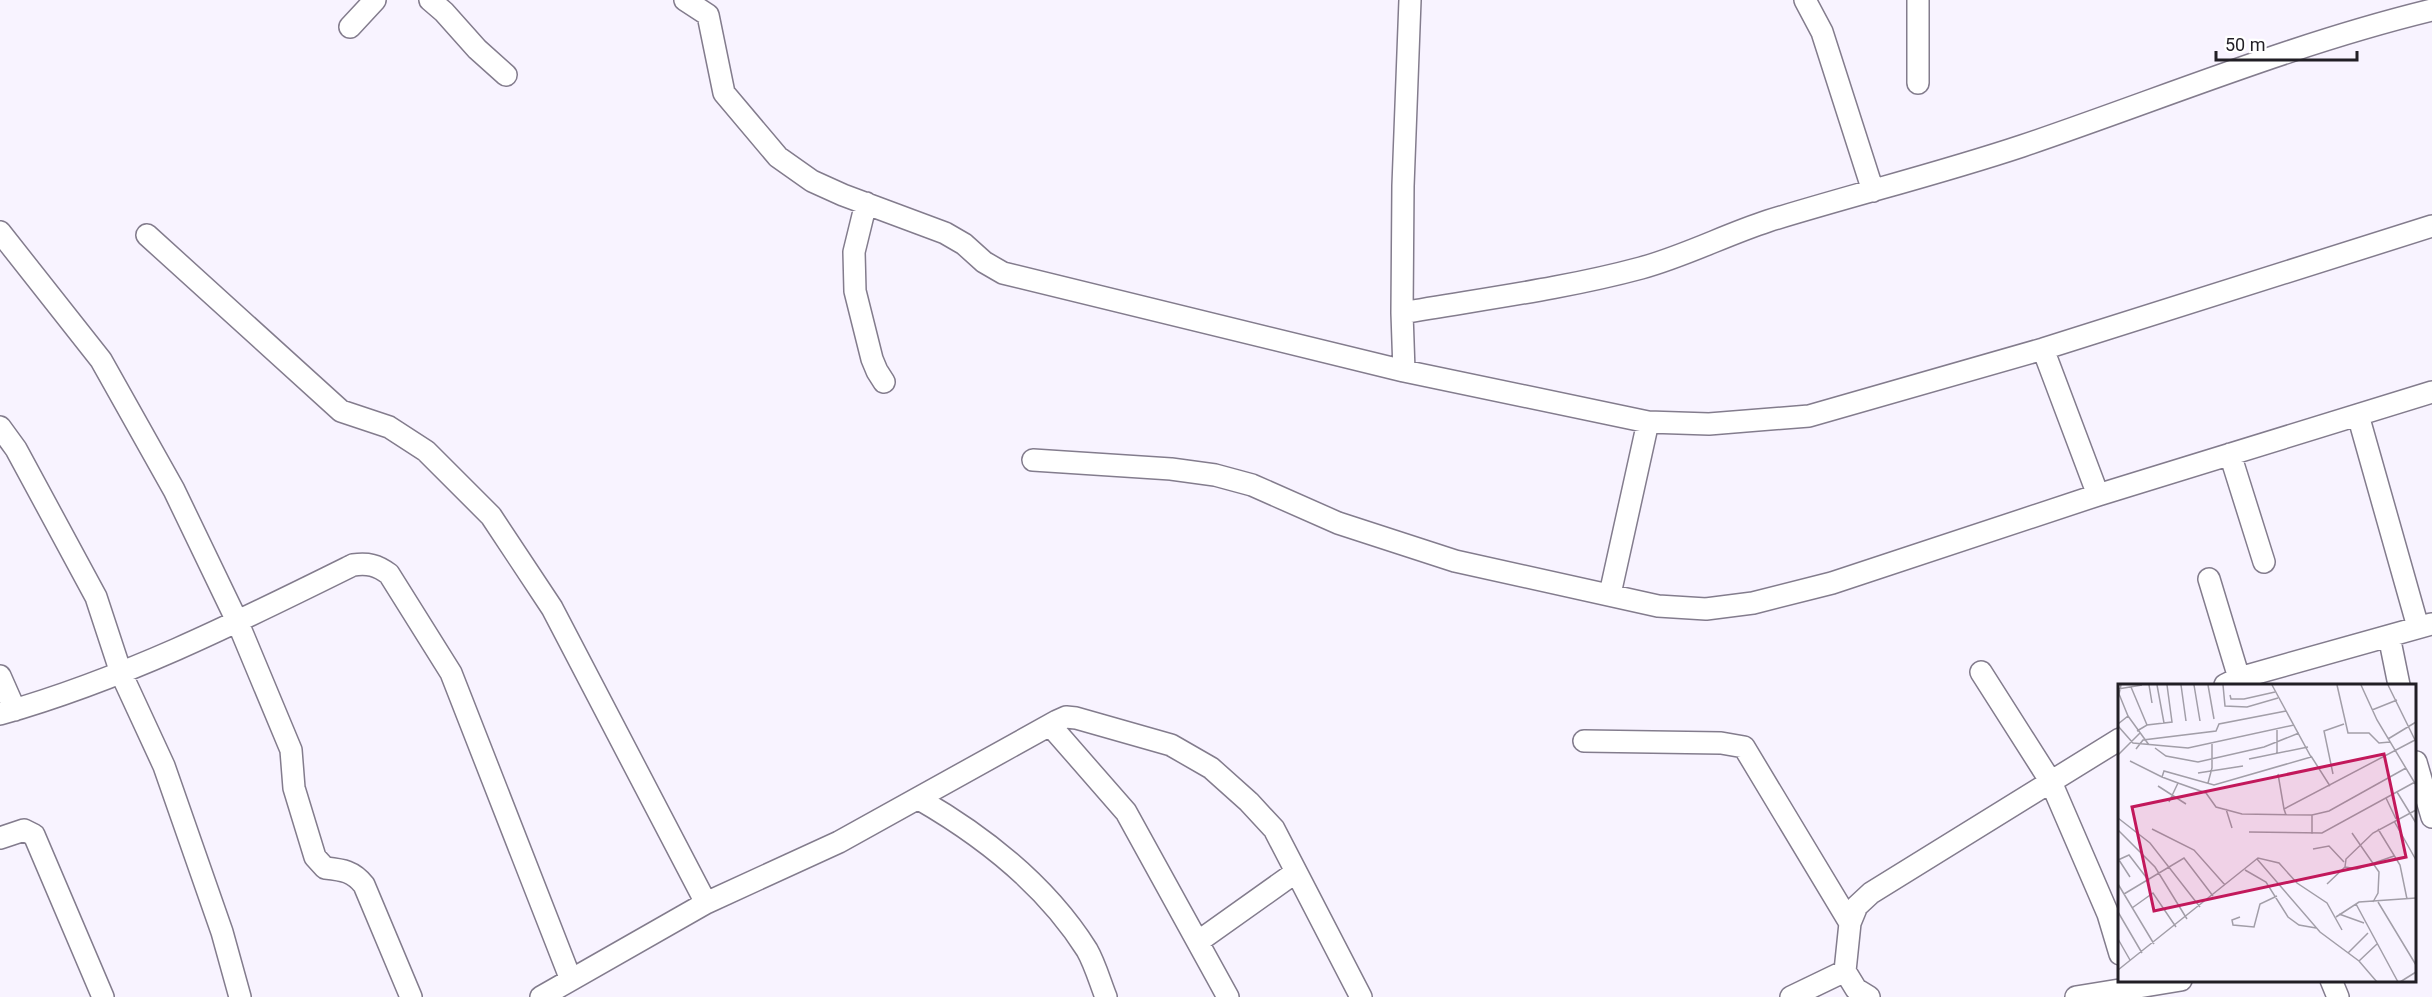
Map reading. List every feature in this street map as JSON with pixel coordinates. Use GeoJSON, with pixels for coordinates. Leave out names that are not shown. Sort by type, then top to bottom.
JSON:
{"type":"FeatureCollection","features":[{"type":"Feature","properties":{"kind":"street"},"geometry":{"type":"LineString","coordinates":[[350,27],[375,0]]}},
{"type":"Feature","properties":{"kind":"street"},"geometry":{"type":"LineString","coordinates":[[430,0],[477,49],[506,75]]}},
{"type":"Feature","properties":{"kind":"street"},"geometry":{"type":"LineString","coordinates":[[685,0],[708,15],[724,93],[778,157],[812,181],[945,233],[1003,273],[1404,371],[1648,422],[1719,423],[1809,416],[2043,349],[2432,226]]}},
{"type":"Feature","properties":{"kind":"street"},"geometry":{"type":"LineString","coordinates":[[1404,371],[1403,196],[1410,0]]}},
{"type":"Feature","properties":{"kind":"street"},"geometry":{"type":"LineString","coordinates":[[1805,0],[1822,32],[1873,191]]}},
{"type":"Feature","properties":{"kind":"street"},"geometry":{"type":"LineString","coordinates":[[1918,0],[1918,83]]}},
{"type":"Feature","properties":{"kind":"street"},"geometry":{"type":"LineString","coordinates":[[1402,313],[1524,294],[1634,270],[1705,246],[1765,222],[2022,146],[2241,67],[2390,20],[2432,10]]}},
{"type":"Feature","properties":{"kind":"street"},"geometry":{"type":"LineString","coordinates":[[866,203],[854,252],[855,291],[872,359],[884,382]]}},
{"type":"Feature","properties":{"kind":"street"},"geometry":{"type":"LineString","coordinates":[[0,232],[101,360],[174,489],[238,623],[291,750],[294,788],[315,857],[325,868],[345,870],[356,875],[364,885],[411,997]]}},
{"type":"Feature","properties":{"kind":"street"},"geometry":{"type":"LineString","coordinates":[[147,235],[341,411],[389,427],[426,451],[491,516],[552,608],[706,903]]}},
{"type":"Feature","properties":{"kind":"street"},"geometry":{"type":"LineString","coordinates":[[2043,349],[2098,495]]}},
{"type":"Feature","properties":{"kind":"street"},"geometry":{"type":"LineString","coordinates":[[1033,460],[1171,469],[1215,475],[1252,485],[1338,523],[1455,561],[1658,606],[1706,609],[1753,603],[1832,583],[2098,495],[2432,392]]}},
{"type":"Feature","properties":{"kind":"street"},"geometry":{"type":"LineString","coordinates":[[2209,579],[2232,682],[2425,625],[2358,415]]}},
{"type":"Feature","properties":{"kind":"street"},"geometry":{"type":"LineString","coordinates":[[1610,594],[1648,422]]}},
{"type":"Feature","properties":{"kind":"street"},"geometry":{"type":"LineString","coordinates":[[0,427],[16,449],[96,597],[121,674],[164,766],[222,932],[240,997]]}},
{"type":"Feature","properties":{"kind":"street"},"geometry":{"type":"LineString","coordinates":[[2230,454],[2264,562]]}},
{"type":"Feature","properties":{"kind":"street"},"geometry":{"type":"LineString","coordinates":[[0,676],[8,712],[121,674],[238,623],[353,565],[364,563],[378,566],[389,574],[451,673],[571,981]]}},
{"type":"Feature","properties":{"kind":"street"},"geometry":{"type":"LineString","coordinates":[[2389,636],[2399,684]]}},
{"type":"Feature","properties":{"kind":"street"},"geometry":{"type":"LineString","coordinates":[[1981,672],[2051,782],[2108,914],[2118,947]]}},
{"type":"Feature","properties":{"kind":"street"},"geometry":{"type":"LineString","coordinates":[[541,997],[706,903],[838,842],[1066,717],[1171,745],[1211,768],[1249,802],[1274,829],[1361,997]]}},
{"type":"Feature","properties":{"kind":"street"},"geometry":{"type":"LineString","coordinates":[[1050,725],[1126,812],[1228,997]]}},
{"type":"Feature","properties":{"kind":"street"},"geometry":{"type":"LineString","coordinates":[[1869,997],[1856,989],[1845,970],[1850,922],[1857,906],[1870,893],[2118,740]]}},
{"type":"Feature","properties":{"kind":"street"},"geometry":{"type":"LineString","coordinates":[[1584,741],[1721,743],[1744,747],[1850,922]]}},
{"type":"Feature","properties":{"kind":"street"},"geometry":{"type":"LineString","coordinates":[[2417,768],[2432,817]]}},
{"type":"Feature","properties":{"kind":"street"},"geometry":{"type":"LineString","coordinates":[[919,799],[980,838],[1053,903],[1088,951],[1106,997]]}},
{"type":"Feature","properties":{"kind":"street"},"geometry":{"type":"LineString","coordinates":[[0,838],[24,830],[34,835],[103,997]]}},
{"type":"Feature","properties":{"kind":"street"},"geometry":{"type":"LineString","coordinates":[[1199,941],[1296,872]]}},
{"type":"Feature","properties":{"kind":"street"},"geometry":{"type":"LineString","coordinates":[[1791,997],[1845,970]]}},
{"type":"Feature","properties":{"kind":"street"},"geometry":{"type":"LineString","coordinates":[[2076,997],[2175,982]]}},
{"type":"Feature","properties":{"kind":"street"},"geometry":{"type":"LineString","coordinates":[[2331,982],[2338,997]]}}]}
